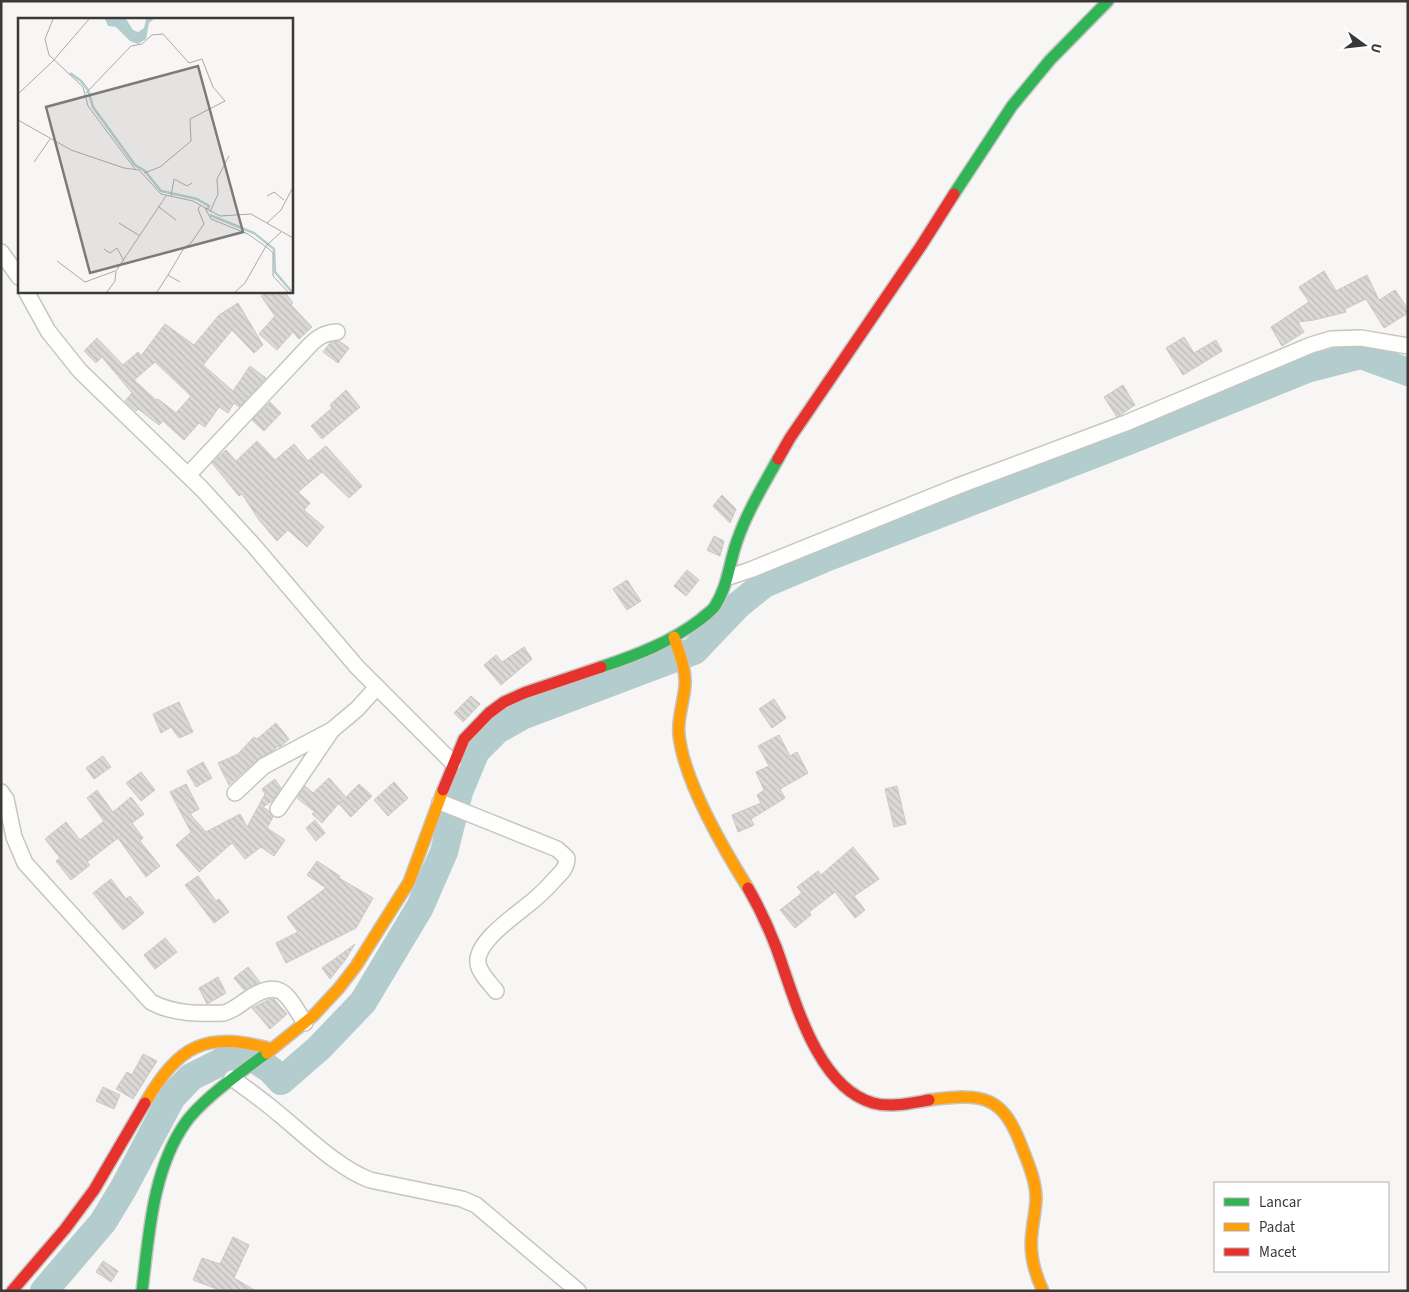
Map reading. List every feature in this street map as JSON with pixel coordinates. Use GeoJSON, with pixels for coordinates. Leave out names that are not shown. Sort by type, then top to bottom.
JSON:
{"type":"FeatureCollection","features":[{"type":"Feature","properties":{"kind":"street"},"geometry":{"type":"LineString","coordinates":[[142,1291],[152,1212],[160,1178],[174,1143],[190,1118],[235,1076],[305,1023],[339,988],[375,938],[409,882],[442,803],[454,762],[464,739],[489,712],[504,702],[524,692],[676,641],[714,608],[720,600],[729,577],[736,543],[749,510],[790,438],[921,246],[1012,106],[1050,60],[1108,1]]}},
{"type":"Feature","properties":{"kind":"street"},"geometry":{"type":"LineString","coordinates":[[1,252],[18,276]]}},
{"type":"Feature","properties":{"kind":"street"},"geometry":{"type":"LineString","coordinates":[[28,292],[48,331],[80,371],[188,475],[255,547],[357,668],[454,762]]}},
{"type":"Feature","properties":{"kind":"street"},"geometry":{"type":"LineString","coordinates":[[188,475],[318,337],[327,333],[338,332]]}},
{"type":"Feature","properties":{"kind":"street"},"geometry":{"type":"LineString","coordinates":[[729,577],[958,486],[1126,423],[1311,345],[1330,339],[1361,338],[1408,346]]}},
{"type":"Feature","properties":{"kind":"street"},"geometry":{"type":"LineString","coordinates":[[676,641],[685,677],[679,738],[683,755],[714,830],[764,918],[809,1035],[833,1076],[847,1090],[878,1105],[898,1105],[967,1096],[983,1100],[1001,1108],[1009,1118],[1033,1179],[1036,1196],[1030,1240],[1031,1255],[1036,1277],[1043,1291]]}},
{"type":"Feature","properties":{"kind":"street"},"geometry":{"type":"LineString","coordinates":[[235,794],[264,766],[332,730],[357,710],[377,687]]}},
{"type":"Feature","properties":{"kind":"street"},"geometry":{"type":"LineString","coordinates":[[278,809],[332,730]]}},
{"type":"Feature","properties":{"kind":"street"},"geometry":{"type":"LineString","coordinates":[[1,792],[6,799],[14,838],[25,863],[151,1002],[174,1011],[224,1013],[259,993],[271,989],[279,990],[286,993],[305,1023]]}},
{"type":"Feature","properties":{"kind":"street"},"geometry":{"type":"LineString","coordinates":[[442,803],[557,849],[567,858],[564,869],[550,885],[495,931],[480,950],[478,958],[479,969],[496,992]]}},
{"type":"Feature","properties":{"kind":"street"},"geometry":{"type":"LineString","coordinates":[[12,1291],[93,1191],[154,1088],[170,1068],[193,1049],[207,1042],[219,1040],[242,1041],[272,1049]]}},
{"type":"Feature","properties":{"kind":"street"},"geometry":{"type":"LineString","coordinates":[[235,1076],[339,1164],[370,1180],[462,1199],[476,1205],[578,1291]]}},
{"type":"Feature","properties":{"kind":"building"},"geometry":{"type":"Polygon","coordinates":[[[1324,271],[1336,291],[1367,275],[1379,300],[1395,290],[1408,309],[1408,313],[1384,328],[1366,299],[1345,309],[1346,312],[1298,322],[1304,332],[1282,346],[1271,327],[1309,302],[1299,287],[1324,271]]]}},
{"type":"Feature","properties":{"kind":"building"},"geometry":{"type":"Polygon","coordinates":[[[266,292],[285,292],[293,303],[291,305],[312,327],[299,339],[293,332],[277,350],[259,334],[275,316],[261,296],[266,292]]]}},
{"type":"Feature","properties":{"kind":"building"},"geometry":{"type":"Polygon","coordinates":[[[238,303],[263,345],[254,353],[232,330],[203,365],[233,391],[250,366],[266,378],[239,407],[234,403],[228,413],[219,407],[205,427],[199,423],[184,440],[163,421],[159,425],[128,404],[125,401],[132,393],[102,357],[96,363],[84,351],[97,338],[123,365],[138,352],[141,356],[165,324],[194,345],[219,315],[238,303]],[[155,362],[134,380],[156,400],[158,399],[176,413],[191,396],[155,362]]]}},
{"type":"Feature","properties":{"kind":"building"},"geometry":{"type":"Polygon","coordinates":[[[1184,337],[1194,353],[1216,340],[1222,351],[1183,375],[1166,348],[1184,337]]]}},
{"type":"Feature","properties":{"kind":"building"},"geometry":{"type":"Polygon","coordinates":[[[339,341],[349,348],[338,363],[323,352],[330,343],[339,341]]]}},
{"type":"Feature","properties":{"kind":"building"},"geometry":{"type":"Polygon","coordinates":[[[1123,385],[1135,405],[1117,417],[1104,397],[1123,385]]]}},
{"type":"Feature","properties":{"kind":"building"},"geometry":{"type":"Polygon","coordinates":[[[346,390],[360,407],[322,439],[311,426],[332,408],[330,405],[346,390]]]}},
{"type":"Feature","properties":{"kind":"building"},"geometry":{"type":"Polygon","coordinates":[[[270,402],[281,413],[264,431],[252,420],[270,402]]]}},
{"type":"Feature","properties":{"kind":"building"},"geometry":{"type":"Polygon","coordinates":[[[257,441],[275,460],[294,444],[308,461],[326,446],[362,486],[349,498],[322,472],[298,492],[310,503],[304,510],[324,527],[307,547],[288,530],[277,541],[259,520],[242,494],[239,496],[212,463],[226,450],[236,461],[257,441]]]}},
{"type":"Feature","properties":{"kind":"building"},"geometry":{"type":"Polygon","coordinates":[[[722,495],[736,509],[730,523],[713,506],[722,495]]]}},
{"type":"Feature","properties":{"kind":"building"},"geometry":{"type":"Polygon","coordinates":[[[714,536],[724,541],[720,556],[707,550],[714,536]]]}},
{"type":"Feature","properties":{"kind":"building"},"geometry":{"type":"Polygon","coordinates":[[[687,570],[699,580],[686,596],[674,586],[687,570]]]}},
{"type":"Feature","properties":{"kind":"building"},"geometry":{"type":"Polygon","coordinates":[[[627,580],[641,601],[627,610],[613,589],[627,580]]]}},
{"type":"Feature","properties":{"kind":"building"},"geometry":{"type":"Polygon","coordinates":[[[524,647],[532,659],[501,685],[484,665],[496,655],[502,662],[524,647]]]}},
{"type":"Feature","properties":{"kind":"building"},"geometry":{"type":"Polygon","coordinates":[[[471,696],[480,704],[463,722],[454,713],[471,696]]]}},
{"type":"Feature","properties":{"kind":"building"},"geometry":{"type":"Polygon","coordinates":[[[774,699],[786,718],[772,728],[759,709],[774,699]]]}},
{"type":"Feature","properties":{"kind":"building"},"geometry":{"type":"Polygon","coordinates":[[[179,702],[193,732],[179,738],[171,727],[161,733],[153,714],[179,702]]]}},
{"type":"Feature","properties":{"kind":"building"},"geometry":{"type":"Polygon","coordinates":[[[276,723],[289,739],[281,746],[258,759],[229,785],[218,763],[238,754],[254,737],[257,739],[276,723]]]}},
{"type":"Feature","properties":{"kind":"building"},"geometry":{"type":"Polygon","coordinates":[[[779,735],[790,756],[797,752],[808,773],[780,789],[785,798],[751,819],[754,825],[738,832],[732,815],[761,803],[757,795],[764,790],[756,772],[769,766],[758,746],[779,735]]]}},
{"type":"Feature","properties":{"kind":"building"},"geometry":{"type":"Polygon","coordinates":[[[103,756],[111,767],[94,779],[86,768],[103,756]]]}},
{"type":"Feature","properties":{"kind":"building"},"geometry":{"type":"Polygon","coordinates":[[[203,762],[212,778],[196,787],[187,771],[203,762]]]}},
{"type":"Feature","properties":{"kind":"building"},"geometry":{"type":"Polygon","coordinates":[[[141,772],[155,790],[141,801],[126,783],[141,772]]]}},
{"type":"Feature","properties":{"kind":"building"},"geometry":{"type":"Polygon","coordinates":[[[329,778],[345,796],[322,823],[312,814],[315,812],[297,798],[305,786],[313,793],[329,778]]]}},
{"type":"Feature","properties":{"kind":"building"},"geometry":{"type":"Polygon","coordinates":[[[275,779],[281,788],[272,801],[263,807],[273,817],[267,828],[285,840],[274,856],[261,847],[245,859],[232,843],[199,872],[176,845],[191,832],[170,792],[186,784],[199,809],[190,814],[206,832],[240,814],[247,827],[265,794],[262,789],[275,779]]]}},
{"type":"Feature","properties":{"kind":"building"},"geometry":{"type":"Polygon","coordinates":[[[394,782],[408,798],[388,816],[374,800],[394,782]]]}},
{"type":"Feature","properties":{"kind":"building"},"geometry":{"type":"Polygon","coordinates":[[[359,784],[372,796],[351,817],[339,804],[359,784]]]}},
{"type":"Feature","properties":{"kind":"building"},"geometry":{"type":"Polygon","coordinates":[[[897,786],[906,824],[894,827],[885,789],[897,786]]]}},
{"type":"Feature","properties":{"kind":"building"},"geometry":{"type":"Polygon","coordinates":[[[97,790],[113,812],[131,797],[144,814],[132,823],[143,838],[140,841],[160,866],[146,877],[118,838],[87,862],[90,865],[71,880],[56,861],[60,858],[45,839],[66,822],[80,840],[104,821],[87,798],[97,790]]]}},
{"type":"Feature","properties":{"kind":"building"},"geometry":{"type":"Polygon","coordinates":[[[315,820],[325,833],[316,841],[306,828],[315,820]]]}},
{"type":"Feature","properties":{"kind":"building"},"geometry":{"type":"Polygon","coordinates":[[[853,847],[879,879],[854,896],[865,910],[855,918],[835,892],[809,912],[811,915],[795,928],[780,910],[802,893],[797,887],[818,871],[821,875],[853,847]]]}},
{"type":"Feature","properties":{"kind":"building"},"geometry":{"type":"Polygon","coordinates":[[[317,861],[340,876],[339,878],[373,898],[356,928],[286,963],[276,943],[298,932],[287,917],[326,888],[307,875],[317,861]]]}},
{"type":"Feature","properties":{"kind":"building"},"geometry":{"type":"Polygon","coordinates":[[[198,876],[216,901],[219,899],[229,912],[214,923],[185,885],[198,876]]]}},
{"type":"Feature","properties":{"kind":"building"},"geometry":{"type":"Polygon","coordinates":[[[111,879],[126,899],[130,896],[144,913],[123,930],[93,893],[111,879]]]}},
{"type":"Feature","properties":{"kind":"building"},"geometry":{"type":"Polygon","coordinates":[[[165,938],[177,952],[155,969],[144,955],[165,938]]]}},
{"type":"Feature","properties":{"kind":"building"},"geometry":{"type":"Polygon","coordinates":[[[355,944],[346,959],[330,979],[322,968],[355,944]]]}},
{"type":"Feature","properties":{"kind":"building"},"geometry":{"type":"Polygon","coordinates":[[[248,967],[260,982],[244,990],[234,978],[248,967]]]}},
{"type":"Feature","properties":{"kind":"building"},"geometry":{"type":"Polygon","coordinates":[[[218,977],[226,993],[207,1004],[199,988],[218,977]]]}},
{"type":"Feature","properties":{"kind":"building"},"geometry":{"type":"Polygon","coordinates":[[[270,999],[274,999],[287,1014],[270,1029],[252,1008],[270,999]]]}},
{"type":"Feature","properties":{"kind":"building"},"geometry":{"type":"Polygon","coordinates":[[[143,1054],[157,1061],[133,1099],[116,1089],[127,1072],[132,1075],[143,1054]]]}},
{"type":"Feature","properties":{"kind":"building"},"geometry":{"type":"Polygon","coordinates":[[[103,1087],[120,1095],[114,1109],[96,1101],[103,1087]]]}},
{"type":"Feature","properties":{"kind":"building"},"geometry":{"type":"Polygon","coordinates":[[[233,1237],[249,1245],[234,1278],[256,1291],[222,1291],[193,1280],[202,1258],[220,1264],[233,1237]]]}},
{"type":"Feature","properties":{"kind":"building"},"geometry":{"type":"Polygon","coordinates":[[[103,1261],[118,1271],[111,1282],[96,1272],[103,1261]]]}},
{"type":"Feature","properties":{"kind":"waterway"},"geometry":{"type":"LineString","coordinates":[[44,1291],[103,1222],[123,1189],[172,1097],[191,1077],[243,1051],[271,1070],[281,1081],[319,1048],[363,1002],[420,907],[444,852],[459,792],[476,751],[497,730],[522,716],[694,651],[737,606],[764,584],[823,559],[1131,440],[1307,369],[1361,355],[1408,372]]}},
{"type":"Feature","properties":{"kind":"traffic: fast"},"geometry":{"type":"LineString","coordinates":[[954,194],[1012,106],[1050,60],[1108,1]]}},
{"type":"Feature","properties":{"kind":"traffic: fast"},"geometry":{"type":"LineString","coordinates":[[601,667],[641,653],[678,635],[714,608],[723,590],[741,530],[778,459]]}},
{"type":"Feature","properties":{"kind":"traffic: fast"},"geometry":{"type":"LineString","coordinates":[[142,1291],[154,1204],[159,1182],[175,1141],[186,1122],[203,1104],[224,1085],[267,1053]]}},
{"type":"Feature","properties":{"kind":"traffic: slow"},"geometry":{"type":"LineString","coordinates":[[674,637],[682,661],[685,679],[679,729],[682,753],[696,794],[727,854],[748,888]]}},
{"type":"Feature","properties":{"kind":"traffic: slow"},"geometry":{"type":"LineString","coordinates":[[267,1053],[313,1016],[356,966],[409,882],[443,790]]}},
{"type":"Feature","properties":{"kind":"traffic: slow"},"geometry":{"type":"LineString","coordinates":[[145,1103],[170,1067],[183,1055],[196,1047],[212,1043],[229,1042],[272,1049]]}},
{"type":"Feature","properties":{"kind":"traffic: slow"},"geometry":{"type":"LineString","coordinates":[[929,1100],[964,1097],[978,1098],[999,1108],[1008,1118],[1016,1132],[1035,1186],[1036,1202],[1031,1247],[1035,1270],[1043,1291]]}},
{"type":"Feature","properties":{"kind":"traffic: jam"},"geometry":{"type":"LineString","coordinates":[[778,459],[790,438],[921,246],[954,194]]}},
{"type":"Feature","properties":{"kind":"traffic: jam"},"geometry":{"type":"LineString","coordinates":[[443,790],[464,739],[489,713],[504,702],[524,693],[601,667]]}},
{"type":"Feature","properties":{"kind":"traffic: jam"},"geometry":{"type":"LineString","coordinates":[[748,888],[770,932],[810,1037],[822,1060],[836,1079],[853,1094],[873,1103],[893,1105],[929,1100]]}},
{"type":"Feature","properties":{"kind":"traffic: jam"},"geometry":{"type":"LineString","coordinates":[[12,1291],[65,1229],[94,1190],[145,1103]]}}]}
